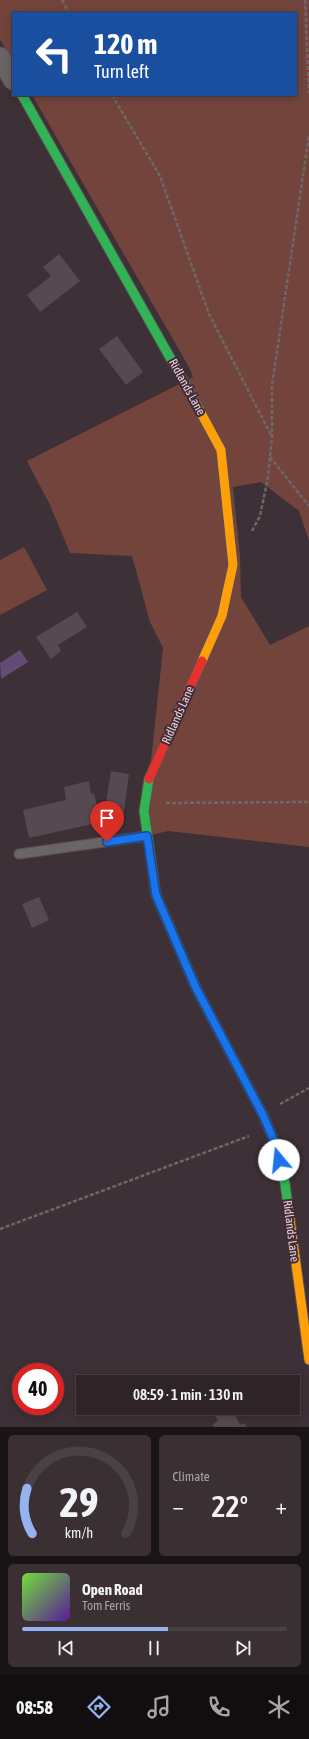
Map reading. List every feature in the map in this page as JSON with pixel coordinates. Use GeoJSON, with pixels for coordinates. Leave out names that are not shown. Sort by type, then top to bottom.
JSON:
{"type":"FeatureCollection","features":[{"type":"Feature","properties":{"kind":"street"},"geometry":{"type":"LineString","coordinates":[[0,57],[12,78]]}},
{"type":"Feature","properties":{"kind":"street","name":"Ridlands Lane"},"geometry":{"type":"LineString","coordinates":[[23,96],[221,450],[233,566],[222,616],[149,780],[144,811],[156,895],[196,988],[263,1115],[277,1148],[285,1184],[309,1360]]}},
{"type":"Feature","properties":{"kind":"lane"},"geometry":{"type":"LineString","coordinates":[[19,854],[147,836]]}},
{"type":"Feature","properties":{"kind":"path"},"geometry":{"type":"LineString","coordinates":[[62,0],[68,12]]}},
{"type":"Feature","properties":{"kind":"path"},"geometry":{"type":"LineString","coordinates":[[305,0],[309,93]]}},
{"type":"Feature","properties":{"kind":"path"},"geometry":{"type":"LineString","coordinates":[[113,96],[160,176],[209,314],[272,437]]}},
{"type":"Feature","properties":{"kind":"path"},"geometry":{"type":"LineString","coordinates":[[250,534],[260,516],[268,478],[272,437],[272,385],[309,136]]}},
{"type":"Feature","properties":{"kind":"path"},"geometry":{"type":"LineString","coordinates":[[270,456],[309,506]]}},
{"type":"Feature","properties":{"kind":"path"},"geometry":{"type":"LineString","coordinates":[[144,811],[169,802],[309,802]]}},
{"type":"Feature","properties":{"kind":"path"},"geometry":{"type":"LineString","coordinates":[[263,1115],[309,1088]]}},
{"type":"Feature","properties":{"kind":"path"},"geometry":{"type":"LineString","coordinates":[[0,1229],[268,1128]]}},
{"type":"Feature","properties":{"kind":"shaded area"},"geometry":{"type":"Polygon","coordinates":[[[0,0],[309,0],[309,541],[299,511],[261,482],[233,487],[240,555],[241,597],[270,645],[309,626],[309,847],[168,831],[147,836],[149,780],[163,648],[150,622],[132,556],[70,553],[50,505],[27,461],[193,377],[189,367],[33,96],[297,96],[297,12],[12,12],[12,60],[0,39],[0,0]]]}},
{"type":"Feature","properties":{"kind":"shaded area"},"geometry":{"type":"Polygon","coordinates":[[[24,547],[47,590],[0,615],[0,560],[24,547]]]}},
{"type":"Feature","properties":{"kind":"shaded area"},"geometry":{"type":"Polygon","coordinates":[[[20,650],[28,662],[1,679],[0,663],[20,650]]]}},
{"type":"Feature","properties":{"kind":"building"},"geometry":{"type":"Polygon","coordinates":[[[59,254],[80,281],[40,312],[27,295],[51,276],[43,267],[59,254]]]}},
{"type":"Feature","properties":{"kind":"building"},"geometry":{"type":"Polygon","coordinates":[[[117,336],[143,372],[126,385],[99,349],[117,336]]]}},
{"type":"Feature","properties":{"kind":"building"},"geometry":{"type":"Polygon","coordinates":[[[77,612],[87,627],[58,645],[61,651],[51,659],[36,637],[77,612]]]}},
{"type":"Feature","properties":{"kind":"building"},"geometry":{"type":"Polygon","coordinates":[[[111,771],[129,774],[123,818],[104,815],[111,771]]]}},
{"type":"Feature","properties":{"kind":"building"},"geometry":{"type":"Polygon","coordinates":[[[89,781],[91,794],[94,793],[101,822],[29,838],[23,810],[66,800],[64,787],[89,781]]]}},
{"type":"Feature","properties":{"kind":"building"},"geometry":{"type":"Polygon","coordinates":[[[39,897],[49,920],[32,928],[22,904],[39,897]]]}},
{"type":"Feature","properties":{"kind":"building"},"geometry":{"type":"Polygon","coordinates":[[[215,1415],[235,1415],[240,1425],[244,1423],[246,1427],[214,1427],[213,1424],[218,1421],[215,1415]]]}},
{"type":"Feature","properties":{"kind":"traffic: fast"},"geometry":{"type":"LineString","coordinates":[[23,96],[194,400]]}},
{"type":"Feature","properties":{"kind":"traffic: fast"},"geometry":{"type":"LineString","coordinates":[[149,779],[144,811],[156,895],[196,988],[263,1115],[277,1148],[285,1184],[289,1212]]}},
{"type":"Feature","properties":{"kind":"traffic: slow"},"geometry":{"type":"LineString","coordinates":[[194,400],[221,450],[233,565],[222,616],[202,661]]}},
{"type":"Feature","properties":{"kind":"traffic: slow"},"geometry":{"type":"LineString","coordinates":[[289,1212],[309,1360]]}},
{"type":"Feature","properties":{"kind":"traffic: jam"},"geometry":{"type":"LineString","coordinates":[[149,779],[202,661]]}},
{"type":"Feature","properties":{"kind":"route"},"geometry":{"type":"LineString","coordinates":[[107,842],[147,836],[156,895],[196,988],[263,1115],[277,1148],[279,1160]]}}]}
